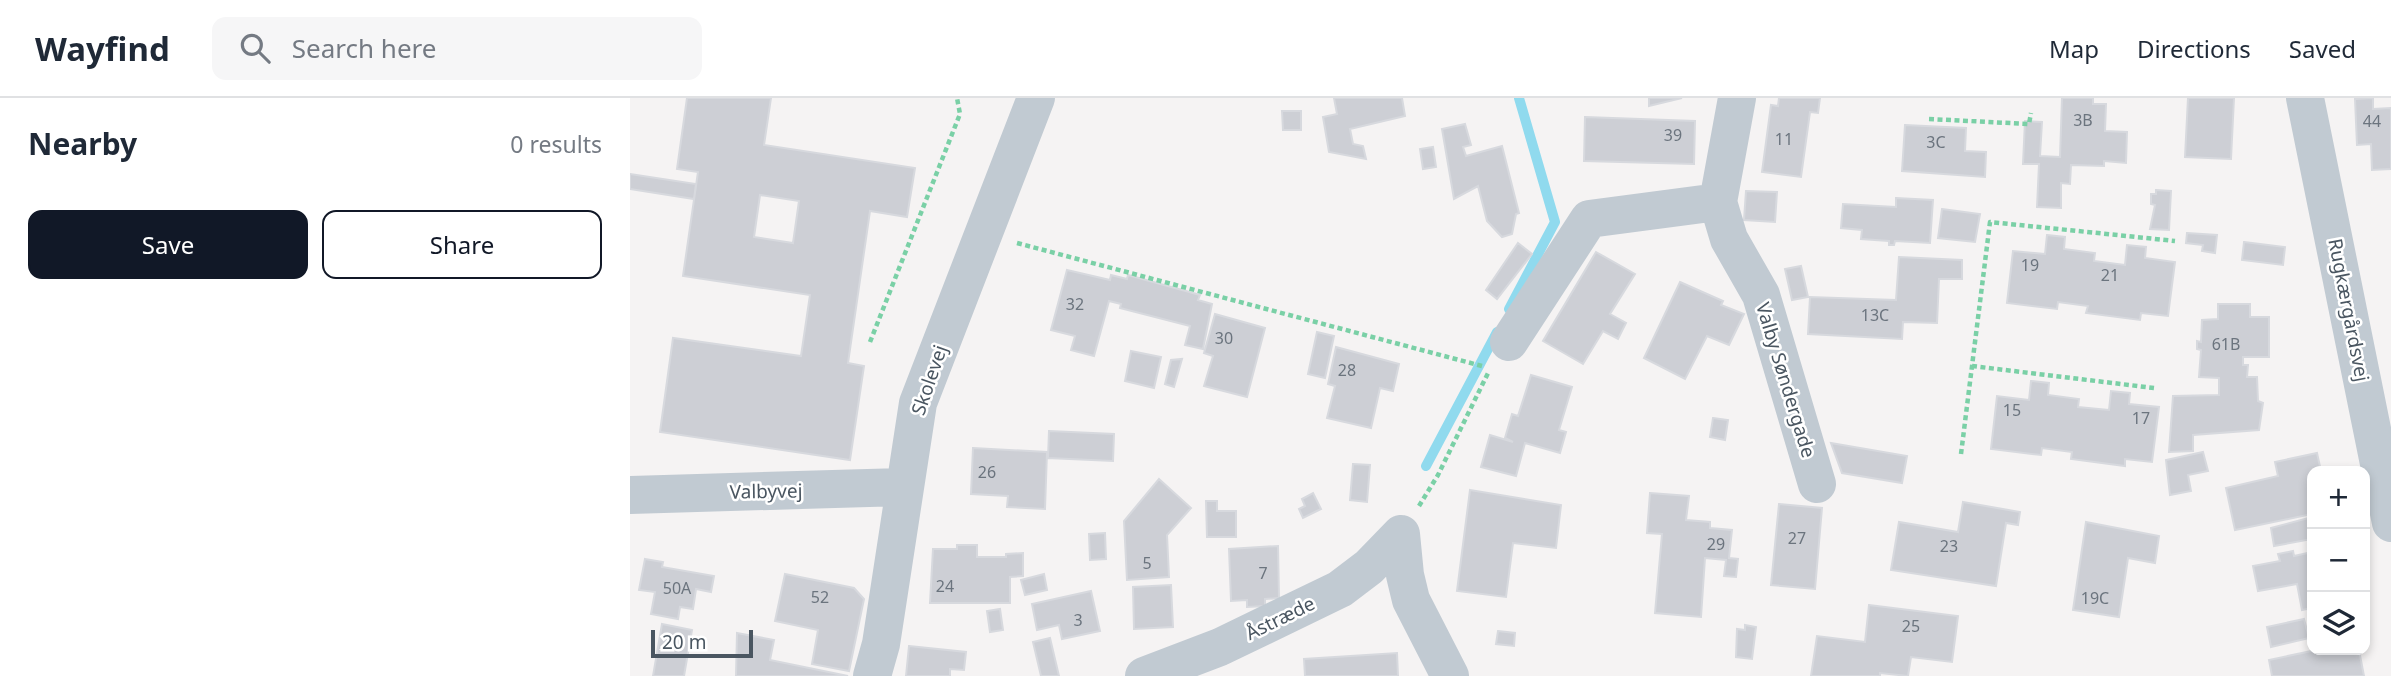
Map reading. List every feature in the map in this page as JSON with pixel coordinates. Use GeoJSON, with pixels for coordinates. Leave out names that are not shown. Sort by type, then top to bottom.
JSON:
{"type":"FeatureCollection","features":[{"type":"Feature","properties":{"kind":"street","name":"Skolevej"},"geometry":{"type":"LineString","coordinates":[[872,676],[881,644],[918,403],[1036,98]]}},
{"type":"Feature","properties":{"kind":"street","name":"Valby Søndergade"},"geometry":{"type":"LineString","coordinates":[[1737,98],[1718,202],[1729,239],[1761,295],[1817,484]]}},
{"type":"Feature","properties":{"kind":"street","name":"Rugkærgårdsvej"},"geometry":{"type":"LineString","coordinates":[[2305,98],[2391,523]]}},
{"type":"Feature","properties":{"kind":"street"},"geometry":{"type":"LineString","coordinates":[[1509,342],[1589,219],[1718,202]]}},
{"type":"Feature","properties":{"kind":"street","name":"Valbyvej"},"geometry":{"type":"LineString","coordinates":[[630,495],[903,487]]}},
{"type":"Feature","properties":{"kind":"street"},"geometry":{"type":"LineString","coordinates":[[1401,534],[1405,575],[1412,600],[1450,676]]}},
{"type":"Feature","properties":{"kind":"street","name":"Åstræde"},"geometry":{"type":"LineString","coordinates":[[1144,676],[1220,647],[1340,589],[1369,567],[1401,534]]}},
{"type":"Feature","properties":{"kind":"path"},"geometry":{"type":"LineString","coordinates":[[870,342],[960,114],[957,98]]}},
{"type":"Feature","properties":{"kind":"path"},"geometry":{"type":"LineString","coordinates":[[1929,119],[2029,124],[2031,113]]}},
{"type":"Feature","properties":{"kind":"path"},"geometry":{"type":"LineString","coordinates":[[1961,454],[1990,222],[2175,240]]}},
{"type":"Feature","properties":{"kind":"path"},"geometry":{"type":"LineString","coordinates":[[983,234],[1473,364]]}},
{"type":"Feature","properties":{"kind":"path"},"geometry":{"type":"LineString","coordinates":[[1401,534],[1438,475],[1497,354],[1509,342]]}},
{"type":"Feature","properties":{"kind":"path"},"geometry":{"type":"LineString","coordinates":[[1972,366],[2154,388]]}},
{"type":"Feature","properties":{"kind":"building"},"geometry":{"type":"Polygon","coordinates":[[[687,98],[771,98],[764,145],[915,168],[907,217],[870,211],[848,363],[864,366],[850,460],[660,432],[673,338],[801,356],[810,295],[683,276],[698,172],[677,169],[687,98]],[[760,195],[754,237],[793,243],[799,201],[760,195]]]}},
{"type":"Feature","properties":{"kind":"building"},"geometry":{"type":"Polygon","coordinates":[[[1334,98],[1402,98],[1405,116],[1350,129],[1353,144],[1363,146],[1366,159],[1329,152],[1323,117],[1337,114],[1334,98]]]}},
{"type":"Feature","properties":{"kind":"building"},"geometry":{"type":"Polygon","coordinates":[[[1649,98],[1682,98],[1649,106],[1649,98]]]}},
{"type":"Feature","properties":{"kind":"building"},"geometry":{"type":"Polygon","coordinates":[[[1779,98],[1820,98],[1818,113],[1810,112],[1801,177],[1762,172],[1771,105],[1778,106],[1779,98]]]}},
{"type":"Feature","properties":{"kind":"building"},"geometry":{"type":"Polygon","coordinates":[[[2062,98],[2093,98],[2093,104],[2106,104],[2105,131],[2127,132],[2126,163],[2104,161],[2104,166],[2071,165],[2070,184],[2061,183],[2061,208],[2037,207],[2039,164],[2023,164],[2025,121],[2042,122],[2040,156],[2060,157],[2062,98]]]}},
{"type":"Feature","properties":{"kind":"building"},"geometry":{"type":"Polygon","coordinates":[[[2188,98],[2234,98],[2231,159],[2185,157],[2188,98]]]}},
{"type":"Feature","properties":{"kind":"building"},"geometry":{"type":"Polygon","coordinates":[[[2373,98],[2373,109],[2391,108],[2391,169],[2372,170],[2371,144],[2357,145],[2355,99],[2373,98]]]}},
{"type":"Feature","properties":{"kind":"building"},"geometry":{"type":"Polygon","coordinates":[[[1282,111],[1301,111],[1301,130],[1283,130],[1282,111]]]}},
{"type":"Feature","properties":{"kind":"building"},"geometry":{"type":"Polygon","coordinates":[[[1585,117],[1695,121],[1694,164],[1584,161],[1585,117]]]}},
{"type":"Feature","properties":{"kind":"building"},"geometry":{"type":"Polygon","coordinates":[[[1465,124],[1471,145],[1463,147],[1466,156],[1502,146],[1519,213],[1516,214],[1512,234],[1502,237],[1487,221],[1478,186],[1454,199],[1442,129],[1465,124]]]}},
{"type":"Feature","properties":{"kind":"building"},"geometry":{"type":"Polygon","coordinates":[[[1905,125],[1966,128],[1965,151],[1986,152],[1985,177],[1902,171],[1905,125]]]}},
{"type":"Feature","properties":{"kind":"building"},"geometry":{"type":"Polygon","coordinates":[[[1433,147],[1436,167],[1423,169],[1420,149],[1433,147]]]}},
{"type":"Feature","properties":{"kind":"building"},"geometry":{"type":"Polygon","coordinates":[[[630,174],[696,184],[694,199],[630,189],[630,174]]]}},
{"type":"Feature","properties":{"kind":"building"},"geometry":{"type":"Polygon","coordinates":[[[2156,190],[2171,191],[2169,230],[2150,229],[2155,205],[2151,204],[2151,194],[2156,194],[2156,190]]]}},
{"type":"Feature","properties":{"kind":"building"},"geometry":{"type":"Polygon","coordinates":[[[1746,191],[1777,192],[1775,222],[1744,220],[1746,191]]]}},
{"type":"Feature","properties":{"kind":"building"},"geometry":{"type":"Polygon","coordinates":[[[1896,198],[1933,200],[1930,243],[1895,241],[1894,245],[1889,245],[1889,241],[1861,239],[1862,230],[1841,228],[1843,204],[1896,207],[1896,198]]]}},
{"type":"Feature","properties":{"kind":"building"},"geometry":{"type":"Polygon","coordinates":[[[1942,209],[1980,214],[1975,242],[1938,238],[1942,209]]]}},
{"type":"Feature","properties":{"kind":"building"},"geometry":{"type":"Polygon","coordinates":[[[2187,233],[2217,235],[2215,253],[2202,251],[2203,245],[2186,243],[2187,233]]]}},
{"type":"Feature","properties":{"kind":"building"},"geometry":{"type":"Polygon","coordinates":[[[2047,235],[2065,237],[2064,249],[2095,253],[2094,261],[2125,265],[2127,245],[2146,247],[2145,258],[2175,262],[2168,316],[2141,313],[2140,320],[2086,313],[2088,306],[2058,302],[2057,309],[2007,303],[2013,251],[2045,254],[2047,235]]]}},
{"type":"Feature","properties":{"kind":"building"},"geometry":{"type":"Polygon","coordinates":[[[2244,242],[2285,247],[2283,265],[2242,260],[2244,242]]]}},
{"type":"Feature","properties":{"kind":"building"},"geometry":{"type":"Polygon","coordinates":[[[1518,243],[1532,254],[1497,299],[1486,290],[1518,243]]]}},
{"type":"Feature","properties":{"kind":"building"},"geometry":{"type":"Polygon","coordinates":[[[1596,252],[1635,274],[1610,314],[1626,323],[1618,339],[1603,331],[1583,364],[1543,341],[1596,252]]]}},
{"type":"Feature","properties":{"kind":"building"},"geometry":{"type":"Polygon","coordinates":[[[1899,257],[1962,260],[1962,279],[1939,279],[1937,323],[1903,322],[1902,339],[1808,334],[1810,297],[1896,300],[1899,257]]]}},
{"type":"Feature","properties":{"kind":"building"},"geometry":{"type":"Polygon","coordinates":[[[1801,266],[1808,297],[1792,300],[1785,269],[1801,266]]]}},
{"type":"Feature","properties":{"kind":"building"},"geometry":{"type":"Polygon","coordinates":[[[1067,270],[1110,280],[1111,275],[1127,279],[1128,275],[1200,295],[1198,300],[1212,304],[1203,349],[1185,345],[1190,326],[1120,308],[1121,304],[1109,301],[1094,356],[1071,350],[1075,336],[1051,330],[1067,270]]]}},
{"type":"Feature","properties":{"kind":"building"},"geometry":{"type":"Polygon","coordinates":[[[1680,282],[1723,301],[1721,305],[1744,314],[1729,345],[1707,336],[1685,379],[1644,358],[1680,282]]]}},
{"type":"Feature","properties":{"kind":"building"},"geometry":{"type":"Polygon","coordinates":[[[2218,304],[2250,304],[2250,317],[2269,317],[2269,357],[2243,357],[2243,365],[2248,365],[2247,377],[2257,377],[2258,401],[2263,403],[2259,430],[2193,435],[2193,451],[2169,452],[2173,396],[2219,395],[2219,378],[2199,377],[2201,350],[2197,349],[2197,341],[2201,342],[2202,320],[2218,319],[2218,304]]]}},
{"type":"Feature","properties":{"kind":"building"},"geometry":{"type":"Polygon","coordinates":[[[1215,314],[1265,328],[1247,397],[1204,386],[1213,356],[1204,353],[1215,314]]]}},
{"type":"Feature","properties":{"kind":"building"},"geometry":{"type":"Polygon","coordinates":[[[1317,332],[1334,336],[1325,378],[1308,374],[1317,332]]]}},
{"type":"Feature","properties":{"kind":"building"},"geometry":{"type":"Polygon","coordinates":[[[1336,347],[1399,364],[1393,391],[1380,388],[1371,428],[1327,418],[1335,386],[1328,384],[1336,347]]]}},
{"type":"Feature","properties":{"kind":"building"},"geometry":{"type":"Polygon","coordinates":[[[1131,351],[1161,357],[1154,388],[1125,381],[1131,351]]]}},
{"type":"Feature","properties":{"kind":"building"},"geometry":{"type":"Polygon","coordinates":[[[1182,359],[1174,387],[1165,384],[1171,360],[1182,359]]]}},
{"type":"Feature","properties":{"kind":"building"},"geometry":{"type":"Polygon","coordinates":[[[1531,375],[1572,387],[1559,430],[1566,432],[1560,453],[1525,443],[1516,476],[1481,467],[1490,435],[1513,442],[1505,438],[1512,414],[1518,416],[1531,375]]]}},
{"type":"Feature","properties":{"kind":"building"},"geometry":{"type":"Polygon","coordinates":[[[2031,381],[2049,383],[2048,395],[2079,399],[2078,407],[2109,410],[2111,391],[2130,393],[2129,404],[2159,407],[2152,462],[2125,459],[2125,466],[2071,459],[2072,452],[2042,448],[2041,455],[1991,449],[1997,396],[2029,400],[2031,381]]]}},
{"type":"Feature","properties":{"kind":"building"},"geometry":{"type":"Polygon","coordinates":[[[1713,418],[1728,420],[1725,440],[1710,437],[1713,418]]]}},
{"type":"Feature","properties":{"kind":"building"},"geometry":{"type":"Polygon","coordinates":[[[1049,431],[1114,434],[1113,461],[1048,458],[1049,431]]]}},
{"type":"Feature","properties":{"kind":"building"},"geometry":{"type":"Polygon","coordinates":[[[1831,443],[1907,456],[1902,483],[1842,473],[1831,443]]]}},
{"type":"Feature","properties":{"kind":"building"},"geometry":{"type":"Polygon","coordinates":[[[973,448],[1047,452],[1045,509],[1007,507],[1008,496],[971,494],[973,448]]]}},
{"type":"Feature","properties":{"kind":"building"},"geometry":{"type":"Polygon","coordinates":[[[2203,452],[2208,471],[2188,475],[2191,491],[2170,495],[2166,460],[2203,452]]]}},
{"type":"Feature","properties":{"kind":"building"},"geometry":{"type":"Polygon","coordinates":[[[2317,453],[2320,466],[2307,466],[2307,515],[2235,530],[2226,488],[2278,476],[2275,462],[2317,453]]]}},
{"type":"Feature","properties":{"kind":"building"},"geometry":{"type":"Polygon","coordinates":[[[1353,464],[1370,465],[1367,502],[1350,500],[1353,464]]]}},
{"type":"Feature","properties":{"kind":"building"},"geometry":{"type":"Polygon","coordinates":[[[1159,479],[1191,508],[1167,535],[1169,577],[1127,580],[1124,521],[1159,479]]]}},
{"type":"Feature","properties":{"kind":"building"},"geometry":{"type":"Polygon","coordinates":[[[1470,490],[1561,505],[1556,548],[1513,543],[1506,597],[1457,591],[1470,490]]]}},
{"type":"Feature","properties":{"kind":"building"},"geometry":{"type":"Polygon","coordinates":[[[1313,493],[1321,509],[1303,518],[1299,509],[1305,506],[1302,499],[1313,493]]]}},
{"type":"Feature","properties":{"kind":"building"},"geometry":{"type":"Polygon","coordinates":[[[1650,493],[1689,496],[1686,520],[1710,522],[1710,528],[1732,530],[1729,558],[1738,559],[1736,577],[1724,576],[1726,560],[1705,558],[1701,617],[1655,613],[1662,534],[1647,533],[1650,493]]]}},
{"type":"Feature","properties":{"kind":"building"},"geometry":{"type":"Polygon","coordinates":[[[1206,501],[1217,501],[1217,511],[1236,511],[1236,537],[1207,537],[1206,501]]]}},
{"type":"Feature","properties":{"kind":"building"},"geometry":{"type":"Polygon","coordinates":[[[1963,502],[2020,512],[2018,525],[2006,523],[1996,586],[1891,570],[1899,522],[1958,532],[1963,502]]]}},
{"type":"Feature","properties":{"kind":"building"},"geometry":{"type":"Polygon","coordinates":[[[1779,504],[1822,508],[1815,589],[1771,585],[1779,504]]]}},
{"type":"Feature","properties":{"kind":"building"},"geometry":{"type":"Polygon","coordinates":[[[2307,518],[2307,540],[2274,546],[2271,528],[2307,518]]]}},
{"type":"Feature","properties":{"kind":"building"},"geometry":{"type":"Polygon","coordinates":[[[2086,522],[2159,536],[2155,563],[2128,558],[2119,617],[2073,610],[2086,522]]]}},
{"type":"Feature","properties":{"kind":"building"},"geometry":{"type":"Polygon","coordinates":[[[1105,533],[1106,559],[1090,560],[1089,534],[1105,533]]]}},
{"type":"Feature","properties":{"kind":"building"},"geometry":{"type":"Polygon","coordinates":[[[957,545],[977,545],[977,557],[1006,557],[1006,554],[1023,553],[1023,576],[1010,577],[1010,603],[930,603],[933,549],[957,549],[957,545]]]}},
{"type":"Feature","properties":{"kind":"building"},"geometry":{"type":"Polygon","coordinates":[[[1278,546],[1279,598],[1265,599],[1265,606],[1247,607],[1247,600],[1231,601],[1229,549],[1278,546]]]}},
{"type":"Feature","properties":{"kind":"building"},"geometry":{"type":"Polygon","coordinates":[[[2293,551],[2294,556],[2307,553],[2307,609],[2302,610],[2297,584],[2258,591],[2253,566],[2280,561],[2278,554],[2293,551]]]}},
{"type":"Feature","properties":{"kind":"building"},"geometry":{"type":"Polygon","coordinates":[[[645,559],[663,562],[662,567],[714,576],[711,592],[696,589],[693,609],[680,607],[678,619],[651,614],[655,592],[639,590],[645,559]]]}},
{"type":"Feature","properties":{"kind":"building"},"geometry":{"type":"Polygon","coordinates":[[[785,574],[854,588],[864,599],[849,671],[812,664],[818,630],[775,621],[785,574]]]}},
{"type":"Feature","properties":{"kind":"building"},"geometry":{"type":"Polygon","coordinates":[[[1044,574],[1047,590],[1025,595],[1021,580],[1044,574]]]}},
{"type":"Feature","properties":{"kind":"building"},"geometry":{"type":"Polygon","coordinates":[[[1171,585],[1173,627],[1134,629],[1133,587],[1171,585]]]}},
{"type":"Feature","properties":{"kind":"building"},"geometry":{"type":"Polygon","coordinates":[[[1091,591],[1100,631],[1062,639],[1059,625],[1037,630],[1032,604],[1091,591]]]}},
{"type":"Feature","properties":{"kind":"building"},"geometry":{"type":"Polygon","coordinates":[[[1869,605],[1958,616],[1952,662],[1911,657],[1908,676],[1880,673],[1880,676],[1811,676],[1817,636],[1865,642],[1869,605]]]}},
{"type":"Feature","properties":{"kind":"building"},"geometry":{"type":"Polygon","coordinates":[[[1000,609],[1003,630],[990,632],[987,611],[1000,609]]]}},
{"type":"Feature","properties":{"kind":"building"},"geometry":{"type":"Polygon","coordinates":[[[2304,619],[2307,638],[2271,647],[2267,627],[2304,619]]]}},
{"type":"Feature","properties":{"kind":"building"},"geometry":{"type":"Polygon","coordinates":[[[662,624],[692,630],[684,676],[653,676],[662,624]]]}},
{"type":"Feature","properties":{"kind":"building"},"geometry":{"type":"Polygon","coordinates":[[[1745,625],[1756,627],[1752,659],[1736,657],[1737,629],[1745,630],[1745,625]]]}},
{"type":"Feature","properties":{"kind":"building"},"geometry":{"type":"Polygon","coordinates":[[[1498,631],[1515,633],[1514,646],[1496,644],[1498,631]]]}},
{"type":"Feature","properties":{"kind":"building"},"geometry":{"type":"Polygon","coordinates":[[[737,633],[774,640],[770,660],[848,676],[736,676],[737,633]]]}},
{"type":"Feature","properties":{"kind":"building"},"geometry":{"type":"Polygon","coordinates":[[[1050,638],[1059,676],[1041,676],[1033,642],[1050,638]]]}},
{"type":"Feature","properties":{"kind":"building"},"geometry":{"type":"Polygon","coordinates":[[[909,646],[966,652],[964,670],[950,669],[950,676],[906,676],[909,646]]]}},
{"type":"Feature","properties":{"kind":"building"},"geometry":{"type":"Polygon","coordinates":[[[2307,652],[2307,655],[2360,655],[2364,676],[2272,676],[2269,660],[2307,652]]]}},
{"type":"Feature","properties":{"kind":"building"},"geometry":{"type":"Polygon","coordinates":[[[1397,653],[1398,676],[1305,676],[1304,659],[1397,653]]]}},
{"type":"Feature","properties":{"kind":"waterway"},"geometry":{"type":"LineString","coordinates":[[1509,309],[1555,222],[1519,98]]}},
{"type":"Feature","properties":{"kind":"waterway"},"geometry":{"type":"LineString","coordinates":[[1426,466],[1497,332]]}}]}
